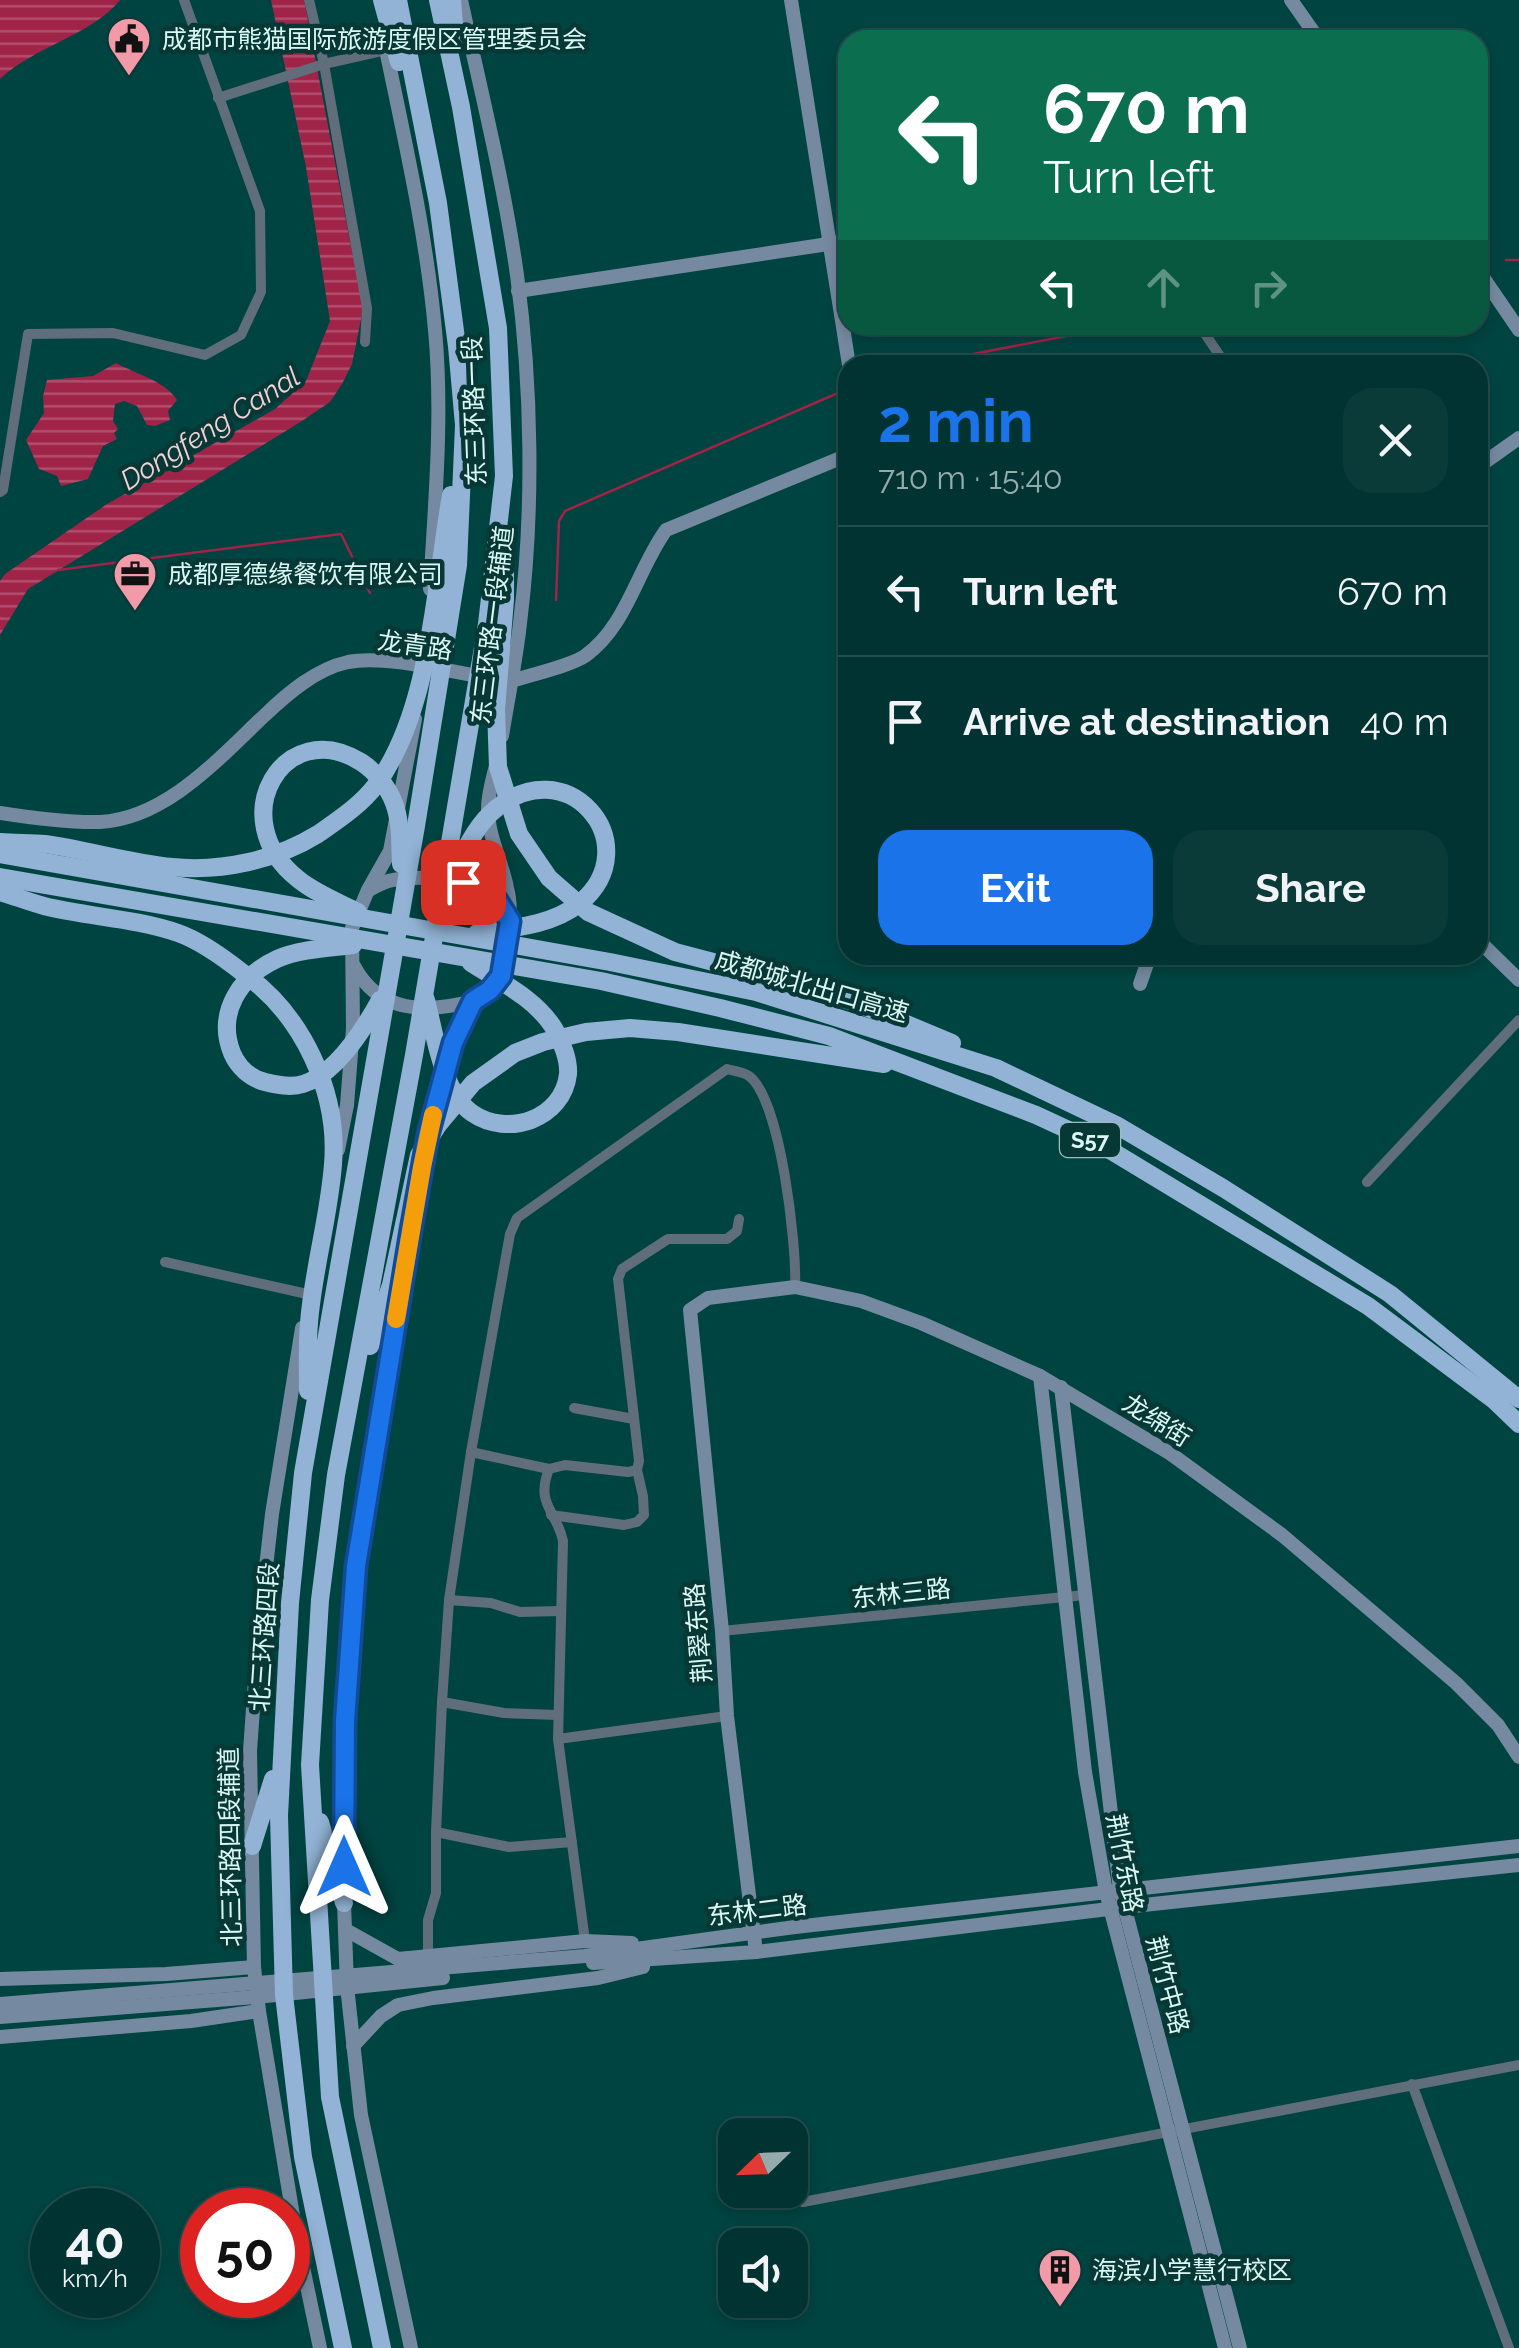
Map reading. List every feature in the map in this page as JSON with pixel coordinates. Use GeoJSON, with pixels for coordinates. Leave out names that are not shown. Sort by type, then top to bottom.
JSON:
{"type":"FeatureCollection","features":[{"type":"Feature","properties":{"kind":"highway"},"geometry":{"type":"LineString","coordinates":[[379,0],[438,203]]}},
{"type":"Feature","properties":{"kind":"highway","name":"东三环路一段"},"geometry":{"type":"LineString","coordinates":[[397,933],[458,565],[464,425],[438,203],[398,0]]}},
{"type":"Feature","properties":{"kind":"highway","name":"东三环路一段"},"geometry":{"type":"LineString","coordinates":[[424,991],[487,624],[504,476],[498,328],[461,107],[438,0]]}},
{"type":"Feature","properties":{"kind":"highway"},"geometry":{"type":"LineString","coordinates":[[452,0],[461,107]]}},
{"type":"Feature","properties":{"kind":"highway"},"geometry":{"type":"LineString","coordinates":[[0,842],[44,844],[174,867],[232,866],[276,855],[349,812],[373,789],[393,760],[413,711],[428,645],[464,425]]}},
{"type":"Feature","properties":{"kind":"highway"},"geometry":{"type":"LineString","coordinates":[[504,476],[505,600],[496,710],[498,767],[520,834],[548,878],[588,912],[675,952],[856,1002],[940,1037],[996,1068]]}},
{"type":"Feature","properties":{"kind":"highway"},"geometry":{"type":"LineString","coordinates":[[377,921],[297,878],[268,842],[262,820],[264,797],[271,780],[287,763],[326,748],[346,753],[383,782],[394,804],[400,839],[403,900]]}},
{"type":"Feature","properties":{"kind":"highway"},"geometry":{"type":"LineString","coordinates":[[438,904],[470,841],[492,813],[534,789],[572,795],[600,824],[606,842],[604,866],[580,902],[544,922],[459,936]]}},
{"type":"Feature","properties":{"kind":"highway","name":"成都城北出口高速"},"geometry":{"type":"LineString","coordinates":[[0,854],[610,962],[756,992],[996,1068],[1118,1126],[1223,1188],[1390,1294],[1519,1399]]}},
{"type":"Feature","properties":{"kind":"highway","name":"成都城北出口高速"},"geometry":{"type":"LineString","coordinates":[[0,878],[602,981],[829,1036],[924,1070],[1105,1147],[1200,1203],[1368,1306],[1494,1400],[1519,1424]]}},
{"type":"Feature","properties":{"kind":"highway"},"geometry":{"type":"LineString","coordinates":[[0,892],[44,906],[181,934],[262,986],[281,1006],[310,1050],[330,1110],[334,1160],[309,1322],[308,1447]]}},
{"type":"Feature","properties":{"kind":"highway","name":"北三环路四段"},"geometry":{"type":"LineString","coordinates":[[344,2348],[303,2156],[284,1995],[279,1816],[283,1709],[303,1473],[397,933]]}},
{"type":"Feature","properties":{"kind":"highway"},"geometry":{"type":"LineString","coordinates":[[373,942],[278,958],[256,972],[240,988],[226,1022],[236,1064],[256,1080],[280,1086],[304,1084],[331,1067],[359,1036],[388,988]]}},
{"type":"Feature","properties":{"kind":"highway"},"geometry":{"type":"LineString","coordinates":[[424,991],[444,1072],[471,1113],[514,1126],[531,1122],[546,1112],[562,1094],[568,1072],[565,1051],[554,1028],[536,1007],[462,957]]}},
{"type":"Feature","properties":{"kind":"highway"},"geometry":{"type":"LineString","coordinates":[[382,2348],[330,2097],[310,1765],[320,1600],[336,1475],[424,991]]}},
{"type":"Feature","properties":{"kind":"highway"},"geometry":{"type":"LineString","coordinates":[[351,1398],[391,1285],[419,1155],[473,1083],[515,1053],[586,1032],[630,1028],[924,1070]]}},
{"type":"Feature","properties":{"kind":"highway"},"geometry":{"type":"LineString","coordinates":[[252,1846],[272,1784],[283,1709]]}},
{"type":"Feature","properties":{"kind":"highway"},"geometry":{"type":"LineString","coordinates":[[312,1792],[344,1904]]}},
{"type":"Feature","properties":{"kind":"main road"},"geometry":{"type":"LineString","coordinates":[[368,890],[390,852],[425,668],[438,398],[426,255],[379,0]]}},
{"type":"Feature","properties":{"kind":"main road","name":"东三环路一段辅道"},"geometry":{"type":"LineString","coordinates":[[462,0],[518,291],[528,462],[520,624],[488,812],[492,841],[508,890],[510,921],[501,976],[490,990],[473,1001]]}},
{"type":"Feature","properties":{"kind":"main road"},"geometry":{"type":"LineString","coordinates":[[790,0],[838,289]]}},
{"type":"Feature","properties":{"kind":"main road"},"geometry":{"type":"LineString","coordinates":[[1291,0],[1312,30]]}},
{"type":"Feature","properties":{"kind":"main road"},"geometry":{"type":"LineString","coordinates":[[518,291],[838,243]]}},
{"type":"Feature","properties":{"kind":"main road"},"geometry":{"type":"LineString","coordinates":[[1488,285],[1519,330]]}},
{"type":"Feature","properties":{"kind":"main road"},"geometry":{"type":"LineString","coordinates":[[1488,460],[1519,438]]}},
{"type":"Feature","properties":{"kind":"main road","name":"龙青路"},"geometry":{"type":"LineString","coordinates":[[0,813],[101,822],[161,803],[196,778],[280,702],[322,670],[345,663],[370,659],[510,681],[584,657],[614,626],[666,530],[838,459]]}},
{"type":"Feature","properties":{"kind":"main road"},"geometry":{"type":"LineString","coordinates":[[368,890],[390,880],[427,878],[463,882],[485,888],[510,921]]}},
{"type":"Feature","properties":{"kind":"main road","name":"北三环路四段辅道"},"geometry":{"type":"LineString","coordinates":[[320,2348],[296,2234],[259,2011],[254,1967],[250,1751],[272,1514],[307,1294],[346,1105],[354,1028],[352,928],[368,890]]}},
{"type":"Feature","properties":{"kind":"main road"},"geometry":{"type":"LineString","coordinates":[[1488,950],[1519,980]]}},
{"type":"Feature","properties":{"kind":"main road"},"geometry":{"type":"LineString","coordinates":[[351,962],[370,990],[396,1004],[440,1008],[473,1001]]}},
{"type":"Feature","properties":{"kind":"main road"},"geometry":{"type":"LineString","coordinates":[[1140,984],[1147,965]]}},
{"type":"Feature","properties":{"kind":"main road"},"geometry":{"type":"LineString","coordinates":[[410,2348],[361,2115],[353,2046],[344,1904],[345,1721],[356,1566],[428,1135],[453,1043],[473,1001]]}},
{"type":"Feature","properties":{"kind":"main road","name":"龙绵街"},"geometry":{"type":"LineString","coordinates":[[690,1310],[708,1298],[796,1287],[861,1300],[921,1322],[1040,1376],[1171,1454],[1282,1535],[1456,1683],[1498,1726],[1519,1757]]}},
{"type":"Feature","properties":{"kind":"main road","name":"荆翠东路"},"geometry":{"type":"LineString","coordinates":[[690,1310],[727,1716],[756,1952]]}},
{"type":"Feature","properties":{"kind":"main road","name":"荆竹东路"},"geometry":{"type":"LineString","coordinates":[[1040,1376],[1085,1772],[1176,2131],[1225,2348]]}},
{"type":"Feature","properties":{"kind":"main road"},"geometry":{"type":"LineString","coordinates":[[1062,1388],[1113,1891]]}},
{"type":"Feature","properties":{"kind":"main road","name":"东林二路"},"geometry":{"type":"LineString","coordinates":[[0,2004],[64,2006],[256,1997],[512,1967],[584,1964],[754,1933],[1519,1846]]}},
{"type":"Feature","properties":{"kind":"main road","name":"东林二路"},"geometry":{"type":"LineString","coordinates":[[671,1951],[756,1952],[1519,1865]]}},
{"type":"Feature","properties":{"kind":"main road"},"geometry":{"type":"LineString","coordinates":[[346,1930],[398,1959],[585,1941],[671,1951]]}},
{"type":"Feature","properties":{"kind":"main road"},"geometry":{"type":"LineString","coordinates":[[353,2046],[381,2016],[398,2006],[598,1978],[671,1951]]}},
{"type":"Feature","properties":{"kind":"main road"},"geometry":{"type":"LineString","coordinates":[[398,1959],[384,1980],[388,1998],[398,2006]]}},
{"type":"Feature","properties":{"kind":"main road"},"geometry":{"type":"LineString","coordinates":[[0,1979],[254,1967]]}},
{"type":"Feature","properties":{"kind":"main road","name":"东林二路"},"geometry":{"type":"LineString","coordinates":[[0,2017],[64,2006]]}},
{"type":"Feature","properties":{"kind":"main road"},"geometry":{"type":"LineString","coordinates":[[0,2037],[192,2021],[259,2011]]}},
{"type":"Feature","properties":{"kind":"main road"},"geometry":{"type":"LineString","coordinates":[[1176,2131],[1240,2348]]}},
{"type":"Feature","properties":{"kind":"street"},"geometry":{"type":"LineString","coordinates":[[0,492],[28,334],[113,333],[205,355],[241,335],[261,292],[260,211],[184,0]]}},
{"type":"Feature","properties":{"kind":"street"},"geometry":{"type":"LineString","coordinates":[[309,0],[367,308],[364,342]]}},
{"type":"Feature","properties":{"kind":"street"},"geometry":{"type":"LineString","coordinates":[[218,98],[324,64],[386,50]]}},
{"type":"Feature","properties":{"kind":"street"},"geometry":{"type":"LineString","coordinates":[[1368,1182],[1519,1020]]}},
{"type":"Feature","properties":{"kind":"street"},"geometry":{"type":"LineString","coordinates":[[428,1956],[428,1920],[436,1893],[449,1600],[510,1234],[518,1218],[727,1070],[748,1075],[766,1098],[777,1138],[796,1261],[796,1287]]}},
{"type":"Feature","properties":{"kind":"street"},"geometry":{"type":"LineString","coordinates":[[550,1515],[624,1524],[637,1522],[644,1515],[618,1280],[622,1269],[668,1239],[727,1238],[738,1231],[738,1220]]}},
{"type":"Feature","properties":{"kind":"street"},"geometry":{"type":"LineString","coordinates":[[165,1262],[307,1294]]}},
{"type":"Feature","properties":{"kind":"street"},"geometry":{"type":"LineString","coordinates":[[574,1408],[634,1419]]}},
{"type":"Feature","properties":{"kind":"street"},"geometry":{"type":"LineString","coordinates":[[471,1452],[549,1469],[565,1465],[637,1470]]}},
{"type":"Feature","properties":{"kind":"street"},"geometry":{"type":"LineString","coordinates":[[549,1469],[545,1503],[560,1527],[563,1542],[558,1739],[585,1941]]}},
{"type":"Feature","properties":{"kind":"street","name":"东林三路"},"geometry":{"type":"LineString","coordinates":[[722,1631],[1085,1594]]}},
{"type":"Feature","properties":{"kind":"street"},"geometry":{"type":"LineString","coordinates":[[449,1600],[490,1603],[520,1612],[560,1611]]}},
{"type":"Feature","properties":{"kind":"street"},"geometry":{"type":"LineString","coordinates":[[442,1702],[504,1713],[558,1715]]}},
{"type":"Feature","properties":{"kind":"street"},"geometry":{"type":"LineString","coordinates":[[558,1739],[727,1716]]}},
{"type":"Feature","properties":{"kind":"street"},"geometry":{"type":"LineString","coordinates":[[436,1832],[509,1847],[572,1842]]}},
{"type":"Feature","properties":{"kind":"street"},"geometry":{"type":"LineString","coordinates":[[808,2201],[1519,2066]]}},
{"type":"Feature","properties":{"kind":"street"},"geometry":{"type":"LineString","coordinates":[[1412,2084],[1509,2348]]}},
{"type":"Feature","properties":{"kind":"shaded area"},"geometry":{"type":"Polygon","coordinates":[[[0,0],[120,0],[94,22],[0,79],[0,0]]]}},
{"type":"Feature","properties":{"kind":"shaded area"},"geometry":{"type":"Polygon","coordinates":[[[271,0],[304,0],[363,309],[352,364],[330,402],[28,589],[0,635],[0,581],[5,574],[107,504],[275,409],[306,381],[330,321],[306,167],[271,0]]]}},
{"type":"Feature","properties":{"kind":"shaded area"},"geometry":{"type":"Polygon","coordinates":[[[116,363],[172,393],[177,400],[168,411],[170,420],[147,425],[137,406],[124,401],[115,404],[117,439],[103,446],[88,479],[61,486],[57,476],[39,469],[26,440],[44,413],[47,380],[93,376],[116,363]]]}},
{"type":"Feature","properties":{"kind":"waterway"},"geometry":{"type":"LineString","coordinates":[[1506,260],[1519,260]]}},
{"type":"Feature","properties":{"kind":"waterway"},"geometry":{"type":"LineString","coordinates":[[968,355],[1072,335]]}},
{"type":"Feature","properties":{"kind":"waterway"},"geometry":{"type":"LineString","coordinates":[[556,600],[559,521],[565,511],[838,393]]}},
{"type":"Feature","properties":{"kind":"waterway"},"geometry":{"type":"LineString","coordinates":[[58,570],[341,534],[370,593]]}},
{"type":"Feature","properties":{"kind":"slow traffic"},"geometry":{"type":"LineString","coordinates":[[396,1319],[433,1115]]}},
{"type":"Feature","properties":{"kind":"place","name":"成都市熊猫国际旅游度假区管理委员会"},"geometry":{"type":"Point","coordinates":[129,77]}},
{"type":"Feature","properties":{"kind":"place","name":"成都厚德缘餐饮有限公司"},"geometry":{"type":"Point","coordinates":[135,612]}},
{"type":"Feature","properties":{"kind":"place","name":"海滨小学慧行校区"},"geometry":{"type":"Point","coordinates":[1060,2308]}},
{"type":"Feature","properties":{"kind":"route"},"geometry":{"type":"LineString","coordinates":[[344,1867],[345,1721],[356,1566],[411,1230],[428,1135],[453,1043],[473,1001],[490,990],[501,976],[510,921],[485,888],[463,882]]}},
{"type":"Feature","properties":{"kind":"water label","name":"Dongfeng Canal"},"geometry":{"type":"Point","coordinates":[210,428]}}]}
